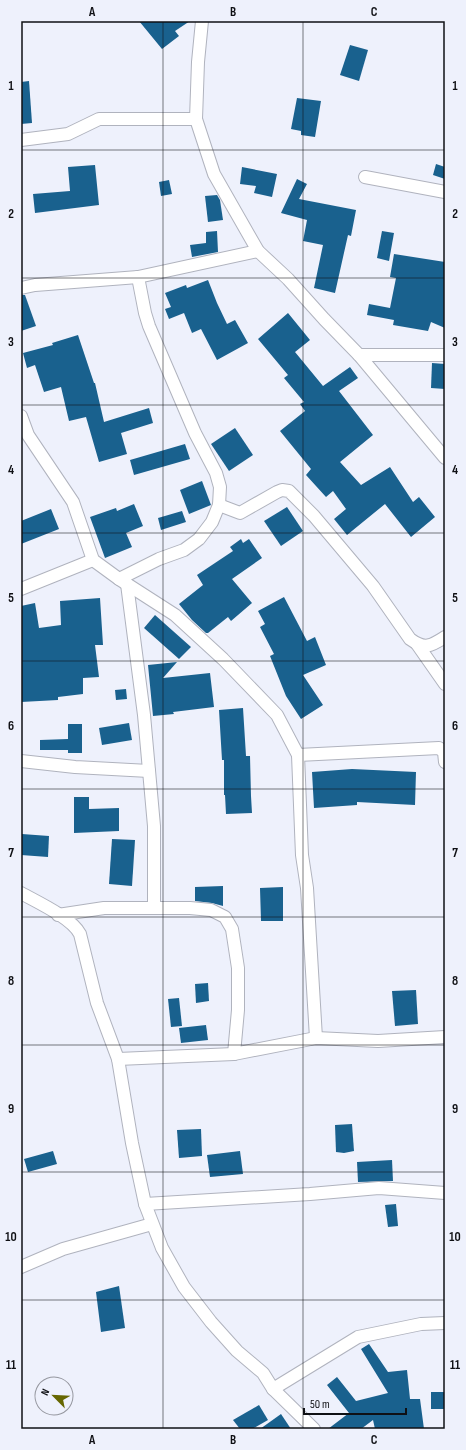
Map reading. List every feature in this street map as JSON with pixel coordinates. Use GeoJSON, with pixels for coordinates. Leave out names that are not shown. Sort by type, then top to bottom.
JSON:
{"type":"FeatureCollection","features":[{"type":"Feature","properties":{"kind":"street"},"geometry":{"type":"LineString","coordinates":[[202,21],[198,62],[196,119],[214,174],[258,251],[288,279],[359,355],[445,458]]}},
{"type":"Feature","properties":{"kind":"street"},"geometry":{"type":"LineString","coordinates":[[21,140],[68,134],[99,119],[196,119]]}},
{"type":"Feature","properties":{"kind":"street"},"geometry":{"type":"LineString","coordinates":[[366,177],[445,192]]}},
{"type":"Feature","properties":{"kind":"street"},"geometry":{"type":"LineString","coordinates":[[21,288],[35,285],[138,277],[258,251]]}},
{"type":"Feature","properties":{"kind":"street"},"geometry":{"type":"LineString","coordinates":[[123,582],[159,560],[184,550],[199,539],[212,522],[219,505],[220,487],[216,473],[195,433],[149,326],[138,277]]}},
{"type":"Feature","properties":{"kind":"street"},"geometry":{"type":"LineString","coordinates":[[359,355],[445,355]]}},
{"type":"Feature","properties":{"kind":"street"},"geometry":{"type":"LineString","coordinates":[[21,416],[24,437],[73,502],[93,560],[123,582],[175,615],[223,659],[277,715],[298,755],[302,855],[307,888],[316,1038]]}},
{"type":"Feature","properties":{"kind":"street"},"geometry":{"type":"LineString","coordinates":[[219,505],[240,513],[282,490],[289,491],[314,516],[373,586],[410,639],[417,644],[445,684]]}},
{"type":"Feature","properties":{"kind":"street"},"geometry":{"type":"LineString","coordinates":[[21,589],[93,560]]}},
{"type":"Feature","properties":{"kind":"street"},"geometry":{"type":"LineString","coordinates":[[123,582],[144,715],[154,826],[154,908]]}},
{"type":"Feature","properties":{"kind":"street"},"geometry":{"type":"LineString","coordinates":[[417,644],[427,646],[445,637]]}},
{"type":"Feature","properties":{"kind":"street"},"geometry":{"type":"LineString","coordinates":[[298,755],[439,748],[444,752],[445,762]]}},
{"type":"Feature","properties":{"kind":"street"},"geometry":{"type":"LineString","coordinates":[[21,761],[75,767],[149,771]]}},
{"type":"Feature","properties":{"kind":"street"},"geometry":{"type":"LineString","coordinates":[[21,892],[69,922],[80,934],[97,1003],[118,1059],[132,1143],[145,1204],[162,1248],[184,1287],[211,1322],[237,1351],[263,1373],[273,1389],[314,1429]]}},
{"type":"Feature","properties":{"kind":"street"},"geometry":{"type":"LineString","coordinates":[[58,915],[104,908],[190,908],[211,910],[225,918],[232,929],[238,968],[238,1010],[234,1054]]}},
{"type":"Feature","properties":{"kind":"street"},"geometry":{"type":"LineString","coordinates":[[118,1059],[234,1054],[316,1038],[378,1042],[445,1037]]}},
{"type":"Feature","properties":{"kind":"street"},"geometry":{"type":"LineString","coordinates":[[145,1204],[310,1194],[379,1188],[445,1193]]}},
{"type":"Feature","properties":{"kind":"street"},"geometry":{"type":"LineString","coordinates":[[21,1267],[63,1249],[152,1224]]}},
{"type":"Feature","properties":{"kind":"street"},"geometry":{"type":"LineString","coordinates":[[273,1389],[358,1337],[421,1324],[445,1323]]}},
{"type":"Feature","properties":{"kind":"building"},"geometry":{"type":"Polygon","coordinates":[[[139,21],[190,21],[175,31],[179,36],[162,49],[139,21]]]}},
{"type":"Feature","properties":{"kind":"building"},"geometry":{"type":"Polygon","coordinates":[[[350,45],[368,50],[359,81],[340,75],[350,45]]]}},
{"type":"Feature","properties":{"kind":"building"},"geometry":{"type":"Polygon","coordinates":[[[29,81],[32,123],[21,124],[21,82],[29,81]]]}},
{"type":"Feature","properties":{"kind":"building"},"geometry":{"type":"Polygon","coordinates":[[[297,98],[321,101],[315,137],[301,135],[301,131],[291,129],[297,98]]]}},
{"type":"Feature","properties":{"kind":"building"},"geometry":{"type":"Polygon","coordinates":[[[436,164],[445,167],[445,179],[433,175],[436,164]]]}},
{"type":"Feature","properties":{"kind":"building"},"geometry":{"type":"Polygon","coordinates":[[[95,165],[99,205],[35,213],[33,194],[70,191],[68,167],[95,165]]]}},
{"type":"Feature","properties":{"kind":"building"},"geometry":{"type":"Polygon","coordinates":[[[242,167],[277,174],[272,197],[254,193],[256,186],[240,184],[242,167]]]}},
{"type":"Feature","properties":{"kind":"building"},"geometry":{"type":"Polygon","coordinates":[[[297,179],[307,184],[299,199],[356,210],[351,236],[348,235],[335,293],[314,288],[323,245],[303,241],[307,220],[281,213],[297,179]]]}},
{"type":"Feature","properties":{"kind":"building"},"geometry":{"type":"Polygon","coordinates":[[[169,180],[172,194],[161,196],[159,182],[169,180]]]}},
{"type":"Feature","properties":{"kind":"building"},"geometry":{"type":"Polygon","coordinates":[[[217,195],[220,200],[223,220],[208,222],[205,196],[217,195]]]}},
{"type":"Feature","properties":{"kind":"building"},"geometry":{"type":"Polygon","coordinates":[[[217,231],[218,252],[192,257],[190,245],[206,243],[206,232],[217,231]]]}},
{"type":"Feature","properties":{"kind":"building"},"geometry":{"type":"Polygon","coordinates":[[[382,231],[394,233],[389,261],[377,258],[382,231]]]}},
{"type":"Feature","properties":{"kind":"building"},"geometry":{"type":"Polygon","coordinates":[[[394,254],[445,262],[445,328],[431,322],[428,331],[393,325],[394,320],[367,315],[369,304],[390,308],[396,278],[390,277],[394,254]]]}},
{"type":"Feature","properties":{"kind":"building"},"geometry":{"type":"Polygon","coordinates":[[[208,280],[227,324],[235,320],[248,343],[217,360],[201,329],[192,333],[184,313],[169,319],[165,309],[171,307],[165,293],[186,285],[187,288],[208,280]]]}},
{"type":"Feature","properties":{"kind":"building"},"geometry":{"type":"Polygon","coordinates":[[[21,295],[25,295],[36,326],[21,331],[21,295]]]}},
{"type":"Feature","properties":{"kind":"building"},"geometry":{"type":"Polygon","coordinates":[[[288,313],[310,340],[295,352],[323,386],[350,367],[358,378],[339,391],[373,435],[340,462],[361,485],[390,467],[413,502],[419,497],[435,517],[411,537],[385,504],[347,535],[334,519],[346,509],[333,491],[326,497],[306,475],[311,469],[280,431],[305,411],[300,404],[304,402],[284,378],[288,375],[258,339],[288,313]]]}},
{"type":"Feature","properties":{"kind":"building"},"geometry":{"type":"Polygon","coordinates":[[[78,335],[95,383],[104,422],[149,408],[153,423],[121,433],[127,454],[99,462],[86,417],[69,421],[61,387],[44,392],[35,365],[27,368],[23,353],[53,345],[52,343],[78,335]]]}},
{"type":"Feature","properties":{"kind":"building"},"geometry":{"type":"Polygon","coordinates":[[[432,363],[445,364],[445,389],[431,388],[432,363]]]}},
{"type":"Feature","properties":{"kind":"building"},"geometry":{"type":"Polygon","coordinates":[[[235,428],[253,455],[229,471],[211,444],[235,428]]]}},
{"type":"Feature","properties":{"kind":"building"},"geometry":{"type":"Polygon","coordinates":[[[185,444],[190,459],[134,475],[130,460],[185,444]]]}},
{"type":"Feature","properties":{"kind":"building"},"geometry":{"type":"Polygon","coordinates":[[[202,481],[211,505],[189,514],[180,490],[202,481]]]}},
{"type":"Feature","properties":{"kind":"building"},"geometry":{"type":"Polygon","coordinates":[[[134,504],[143,526],[126,533],[132,547],[105,558],[90,517],[116,508],[117,511],[134,504]]]}},
{"type":"Feature","properties":{"kind":"building"},"geometry":{"type":"Polygon","coordinates":[[[287,507],[303,531],[281,546],[264,521],[287,507]]]}},
{"type":"Feature","properties":{"kind":"building"},"geometry":{"type":"Polygon","coordinates":[[[51,509],[59,529],[21,544],[21,521],[51,509]]]}},
{"type":"Feature","properties":{"kind":"building"},"geometry":{"type":"Polygon","coordinates":[[[182,511],[186,522],[161,530],[158,518],[182,511]]]}},
{"type":"Feature","properties":{"kind":"building"},"geometry":{"type":"Polygon","coordinates":[[[241,539],[243,543],[249,539],[262,558],[232,579],[252,603],[231,621],[228,617],[206,633],[192,620],[179,604],[203,585],[197,575],[233,551],[230,547],[241,539]]]}},
{"type":"Feature","properties":{"kind":"building"},"geometry":{"type":"Polygon","coordinates":[[[284,597],[307,641],[315,637],[326,665],[303,675],[323,705],[301,719],[286,696],[270,656],[274,654],[260,627],[265,624],[258,611],[284,597]]]}},
{"type":"Feature","properties":{"kind":"building"},"geometry":{"type":"Polygon","coordinates":[[[100,598],[103,645],[95,645],[99,677],[83,678],[83,694],[58,697],[58,700],[21,702],[21,606],[35,603],[39,628],[61,625],[60,601],[100,598]]]}},
{"type":"Feature","properties":{"kind":"building"},"geometry":{"type":"Polygon","coordinates":[[[155,615],[191,647],[179,659],[144,628],[155,615]]]}},
{"type":"Feature","properties":{"kind":"building"},"geometry":{"type":"Polygon","coordinates":[[[177,662],[163,678],[210,673],[214,707],[153,716],[148,665],[177,662]]]}},
{"type":"Feature","properties":{"kind":"building"},"geometry":{"type":"Polygon","coordinates":[[[126,689],[127,699],[116,700],[115,690],[126,689]]]}},
{"type":"Feature","properties":{"kind":"building"},"geometry":{"type":"Polygon","coordinates":[[[243,708],[246,756],[250,756],[252,813],[226,814],[224,795],[224,760],[222,760],[219,710],[243,708]]]}},
{"type":"Feature","properties":{"kind":"building"},"geometry":{"type":"Polygon","coordinates":[[[129,723],[132,740],[102,745],[99,728],[129,723]]]}},
{"type":"Feature","properties":{"kind":"building"},"geometry":{"type":"Polygon","coordinates":[[[68,724],[82,724],[82,753],[68,753],[68,750],[40,750],[40,740],[68,739],[68,724]]]}},
{"type":"Feature","properties":{"kind":"building"},"geometry":{"type":"Polygon","coordinates":[[[352,769],[416,772],[415,805],[357,802],[357,805],[314,808],[312,772],[352,769]]]}},
{"type":"Feature","properties":{"kind":"building"},"geometry":{"type":"Polygon","coordinates":[[[74,797],[89,797],[89,809],[119,808],[119,831],[74,833],[74,797]]]}},
{"type":"Feature","properties":{"kind":"building"},"geometry":{"type":"Polygon","coordinates":[[[22,834],[49,836],[48,857],[21,855],[22,834]]]}},
{"type":"Feature","properties":{"kind":"building"},"geometry":{"type":"Polygon","coordinates":[[[112,839],[135,840],[132,886],[109,884],[112,839]]]}},
{"type":"Feature","properties":{"kind":"building"},"geometry":{"type":"Polygon","coordinates":[[[223,886],[223,906],[195,901],[195,887],[223,886]]]}},
{"type":"Feature","properties":{"kind":"building"},"geometry":{"type":"Polygon","coordinates":[[[283,887],[283,921],[261,921],[260,888],[283,887]]]}},
{"type":"Feature","properties":{"kind":"building"},"geometry":{"type":"Polygon","coordinates":[[[208,983],[209,1001],[196,1003],[195,984],[208,983]]]}},
{"type":"Feature","properties":{"kind":"building"},"geometry":{"type":"Polygon","coordinates":[[[416,990],[418,1024],[395,1026],[392,991],[416,990]]]}},
{"type":"Feature","properties":{"kind":"building"},"geometry":{"type":"Polygon","coordinates":[[[179,998],[182,1026],[171,1027],[168,999],[179,998]]]}},
{"type":"Feature","properties":{"kind":"building"},"geometry":{"type":"Polygon","coordinates":[[[206,1025],[208,1040],[181,1043],[179,1028],[206,1025]]]}},
{"type":"Feature","properties":{"kind":"building"},"geometry":{"type":"Polygon","coordinates":[[[352,1124],[354,1151],[344,1153],[336,1152],[335,1125],[352,1124]]]}},
{"type":"Feature","properties":{"kind":"building"},"geometry":{"type":"Polygon","coordinates":[[[201,1129],[202,1156],[179,1158],[177,1130],[201,1129]]]}},
{"type":"Feature","properties":{"kind":"building"},"geometry":{"type":"Polygon","coordinates":[[[53,1151],[57,1164],[28,1172],[24,1159],[53,1151]]]}},
{"type":"Feature","properties":{"kind":"building"},"geometry":{"type":"Polygon","coordinates":[[[240,1151],[243,1174],[210,1177],[207,1155],[240,1151]]]}},
{"type":"Feature","properties":{"kind":"building"},"geometry":{"type":"Polygon","coordinates":[[[392,1160],[393,1181],[358,1182],[357,1162],[392,1160]]]}},
{"type":"Feature","properties":{"kind":"building"},"geometry":{"type":"Polygon","coordinates":[[[396,1204],[398,1226],[388,1227],[385,1205],[396,1204]]]}},
{"type":"Feature","properties":{"kind":"building"},"geometry":{"type":"Polygon","coordinates":[[[119,1286],[125,1328],[101,1332],[96,1292],[119,1286]]]}},
{"type":"Feature","properties":{"kind":"building"},"geometry":{"type":"Polygon","coordinates":[[[369,1344],[388,1372],[407,1370],[410,1399],[420,1399],[424,1429],[375,1429],[373,1420],[361,1429],[328,1429],[349,1413],[327,1385],[337,1377],[356,1401],[388,1393],[361,1349],[369,1344]]]}},
{"type":"Feature","properties":{"kind":"building"},"geometry":{"type":"Polygon","coordinates":[[[431,1392],[445,1392],[445,1409],[431,1409],[431,1392]]]}},
{"type":"Feature","properties":{"kind":"building"},"geometry":{"type":"Polygon","coordinates":[[[259,1405],[268,1420],[252,1429],[240,1429],[233,1420],[259,1405]]]}},
{"type":"Feature","properties":{"kind":"building"},"geometry":{"type":"Polygon","coordinates":[[[281,1414],[291,1429],[260,1429],[281,1414]]]}}]}
